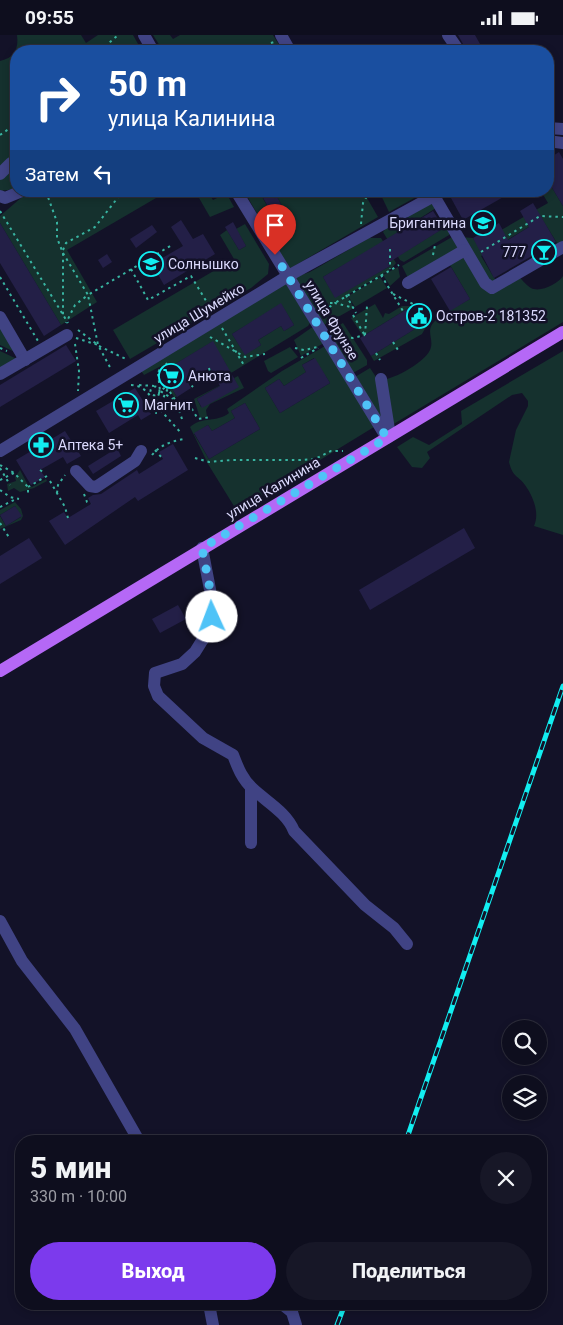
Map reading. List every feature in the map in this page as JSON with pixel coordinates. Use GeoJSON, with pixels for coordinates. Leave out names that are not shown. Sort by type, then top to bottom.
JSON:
{"type":"FeatureCollection","features":[{"type":"Feature","properties":{"kind":"main road","name":"улица Калинина"},"geometry":{"type":"LineString","coordinates":[[0,671],[563,332]]}},
{"type":"Feature","properties":{"kind":"street"},"geometry":{"type":"LineString","coordinates":[[0,174],[10,163]]}},
{"type":"Feature","properties":{"kind":"street","name":"улица Фрунзе"},"geometry":{"type":"LineString","coordinates":[[240,197],[388,437]]}},
{"type":"Feature","properties":{"kind":"street","name":"улица Шумейко"},"geometry":{"type":"LineString","coordinates":[[0,451],[288,276],[433,197]]}},
{"type":"Feature","properties":{"kind":"street"},"geometry":{"type":"LineString","coordinates":[[440,197],[468,254],[485,283],[492,288],[563,247]]}},
{"type":"Feature","properties":{"kind":"street"},"geometry":{"type":"LineString","coordinates":[[408,283],[468,254]]}},
{"type":"Feature","properties":{"kind":"street"},"geometry":{"type":"LineString","coordinates":[[0,317],[25,360]]}},
{"type":"Feature","properties":{"kind":"street"},"geometry":{"type":"LineString","coordinates":[[0,374],[67,335]]}},
{"type":"Feature","properties":{"kind":"street"},"geometry":{"type":"LineString","coordinates":[[381,379],[388,437]]}},
{"type":"Feature","properties":{"kind":"street"},"geometry":{"type":"LineString","coordinates":[[72,471],[90,486],[96,487],[138,456]]}},
{"type":"Feature","properties":{"kind":"street"},"geometry":{"type":"LineString","coordinates":[[202,548],[213,605],[210,628],[195,652],[182,664],[155,673],[154,686],[158,696],[203,738],[233,755],[239,772],[251,788],[277,810],[291,824],[294,831],[365,905],[394,928],[408,944]]}},
{"type":"Feature","properties":{"kind":"street"},"geometry":{"type":"LineString","coordinates":[[251,788],[251,843]]}},
{"type":"Feature","properties":{"kind":"street"},"geometry":{"type":"LineString","coordinates":[[0,921],[22,961],[75,1029],[136,1135]]}},
{"type":"Feature","properties":{"kind":"street"},"geometry":{"type":"LineString","coordinates":[[210,1310],[213,1325]]}},
{"type":"Feature","properties":{"kind":"street"},"geometry":{"type":"LineString","coordinates":[[290,1310],[296,1325]]}},
{"type":"Feature","properties":{"kind":"path"},"geometry":{"type":"LineString","coordinates":[[107,45],[118,35]]}},
{"type":"Feature","properties":{"kind":"path"},"geometry":{"type":"LineString","coordinates":[[267,45],[281,36]]}},
{"type":"Feature","properties":{"kind":"path"},"geometry":{"type":"LineString","coordinates":[[48,197],[57,221],[57,238],[88,295],[98,345]]}},
{"type":"Feature","properties":{"kind":"path"},"geometry":{"type":"LineString","coordinates":[[63,318],[63,252],[66,243],[95,227],[118,197]]}},
{"type":"Feature","properties":{"kind":"path"},"geometry":{"type":"LineString","coordinates":[[356,239],[362,218],[363,203],[366,197]]}},
{"type":"Feature","properties":{"kind":"path"},"geometry":{"type":"LineString","coordinates":[[0,211],[66,322],[98,345],[142,365]]}},
{"type":"Feature","properties":{"kind":"path"},"geometry":{"type":"LineString","coordinates":[[468,254],[540,217],[563,217]]}},
{"type":"Feature","properties":{"kind":"path"},"geometry":{"type":"LineString","coordinates":[[78,403],[79,371],[77,348],[67,335],[66,322],[76,305],[88,295],[172,245]]}},
{"type":"Feature","properties":{"kind":"path"},"geometry":{"type":"LineString","coordinates":[[383,279],[392,265],[390,249]]}},
{"type":"Feature","properties":{"kind":"path"},"geometry":{"type":"LineString","coordinates":[[314,318],[346,295],[399,265]]}},
{"type":"Feature","properties":{"kind":"path"},"geometry":{"type":"LineString","coordinates":[[131,269],[148,300],[191,276],[245,367]]}},
{"type":"Feature","properties":{"kind":"path"},"geometry":{"type":"LineString","coordinates":[[381,275],[403,311]]}},
{"type":"Feature","properties":{"kind":"path"},"geometry":{"type":"LineString","coordinates":[[0,277],[42,349]]}},
{"type":"Feature","properties":{"kind":"path"},"geometry":{"type":"LineString","coordinates":[[391,292],[419,307]]}},
{"type":"Feature","properties":{"kind":"path"},"geometry":{"type":"LineString","coordinates":[[346,295],[356,313]]}},
{"type":"Feature","properties":{"kind":"path"},"geometry":{"type":"LineString","coordinates":[[300,296],[316,303],[335,303],[354,308]]}},
{"type":"Feature","properties":{"kind":"path"},"geometry":{"type":"LineString","coordinates":[[364,335],[367,306]]}},
{"type":"Feature","properties":{"kind":"path"},"geometry":{"type":"LineString","coordinates":[[419,317],[423,314]]}},
{"type":"Feature","properties":{"kind":"path"},"geometry":{"type":"LineString","coordinates":[[353,315],[364,335]]}},
{"type":"Feature","properties":{"kind":"path"},"geometry":{"type":"LineString","coordinates":[[328,342],[339,337],[353,338],[364,335]]}},
{"type":"Feature","properties":{"kind":"path"},"geometry":{"type":"LineString","coordinates":[[210,337],[245,357],[265,355]]}},
{"type":"Feature","properties":{"kind":"path"},"geometry":{"type":"LineString","coordinates":[[393,342],[398,350]]}},
{"type":"Feature","properties":{"kind":"path"},"geometry":{"type":"LineString","coordinates":[[295,348],[304,350],[320,347],[301,358]]}},
{"type":"Feature","properties":{"kind":"path"},"geometry":{"type":"LineString","coordinates":[[376,353],[380,360]]}},
{"type":"Feature","properties":{"kind":"path"},"geometry":{"type":"LineString","coordinates":[[166,363],[169,367]]}},
{"type":"Feature","properties":{"kind":"path"},"geometry":{"type":"LineString","coordinates":[[151,392],[156,386],[161,365]]}},
{"type":"Feature","properties":{"kind":"path"},"geometry":{"type":"LineString","coordinates":[[209,368],[212,376]]}},
{"type":"Feature","properties":{"kind":"path"},"geometry":{"type":"LineString","coordinates":[[158,374],[175,400],[182,419]]}},
{"type":"Feature","properties":{"kind":"path"},"geometry":{"type":"LineString","coordinates":[[187,381],[193,387]]}},
{"type":"Feature","properties":{"kind":"path"},"geometry":{"type":"LineString","coordinates":[[142,385],[154,395],[170,384]]}},
{"type":"Feature","properties":{"kind":"path"},"geometry":{"type":"LineString","coordinates":[[137,385],[166,387]]}},
{"type":"Feature","properties":{"kind":"path"},"geometry":{"type":"LineString","coordinates":[[156,386],[160,391],[175,400]]}},
{"type":"Feature","properties":{"kind":"path"},"geometry":{"type":"LineString","coordinates":[[160,391],[155,405],[181,433]]}},
{"type":"Feature","properties":{"kind":"path"},"geometry":{"type":"LineString","coordinates":[[159,408],[175,400],[187,401],[198,419],[211,417]]}},
{"type":"Feature","properties":{"kind":"path"},"geometry":{"type":"LineString","coordinates":[[138,456],[148,457],[172,441],[184,439]]}},
{"type":"Feature","properties":{"kind":"path"},"geometry":{"type":"LineString","coordinates":[[155,451],[163,459]]}},
{"type":"Feature","properties":{"kind":"path"},"geometry":{"type":"LineString","coordinates":[[195,458],[209,462],[231,460],[300,460],[315,459],[331,451],[343,451]]}},
{"type":"Feature","properties":{"kind":"path"},"geometry":{"type":"LineString","coordinates":[[0,466],[14,473],[28,487],[28,494]]}},
{"type":"Feature","properties":{"kind":"path"},"geometry":{"type":"LineString","coordinates":[[0,466],[10,485]]}},
{"type":"Feature","properties":{"kind":"path"},"geometry":{"type":"LineString","coordinates":[[40,470],[45,473]]}},
{"type":"Feature","properties":{"kind":"path"},"geometry":{"type":"LineString","coordinates":[[57,493],[58,485],[72,471]]}},
{"type":"Feature","properties":{"kind":"path"},"geometry":{"type":"LineString","coordinates":[[0,480],[14,473]]}},
{"type":"Feature","properties":{"kind":"path"},"geometry":{"type":"LineString","coordinates":[[28,487],[47,476]]}},
{"type":"Feature","properties":{"kind":"path"},"geometry":{"type":"LineString","coordinates":[[50,481],[65,507],[68,519]]}},
{"type":"Feature","properties":{"kind":"path"},"geometry":{"type":"LineString","coordinates":[[0,489],[17,499],[0,507]]}},
{"type":"Feature","properties":{"kind":"path"},"geometry":{"type":"LineString","coordinates":[[84,494],[91,504]]}},
{"type":"Feature","properties":{"kind":"path"},"geometry":{"type":"LineString","coordinates":[[0,523],[10,539]]}},
{"type":"Feature","properties":{"kind":"green space"},"geometry":{"type":"Polygon","coordinates":[[[17,35],[81,35],[86,43],[98,35],[133,35],[139,45],[17,45],[17,35]]]}},
{"type":"Feature","properties":{"kind":"green space"},"geometry":{"type":"Polygon","coordinates":[[[153,35],[170,35],[173,39],[180,35],[273,35],[279,45],[159,45],[153,35]]]}},
{"type":"Feature","properties":{"kind":"green space"},"geometry":{"type":"Polygon","coordinates":[[[9,58],[10,162],[0,169],[0,61],[9,58]]]}},
{"type":"Feature","properties":{"kind":"green space"},"geometry":{"type":"Polygon","coordinates":[[[10,171],[10,190],[0,191],[0,179],[10,171]]]}},
{"type":"Feature","properties":{"kind":"green space"},"geometry":{"type":"Polygon","coordinates":[[[554,191],[563,206],[563,247],[517,274],[527,285],[535,289],[548,287],[563,276],[563,322],[387,428],[355,377],[370,368],[378,380],[384,380],[400,374],[417,364],[429,353],[431,347],[430,328],[437,318],[470,299],[450,265],[469,252],[461,237],[473,238],[477,244],[548,203],[544,197],[554,197],[554,191]],[[542,219],[481,256],[496,281],[557,243],[542,219]]]}},
{"type":"Feature","properties":{"kind":"green space"},"geometry":{"type":"Polygon","coordinates":[[[22,197],[158,197],[67,250],[97,302],[61,325],[0,223],[0,216],[22,197]]]}},
{"type":"Feature","properties":{"kind":"green space"},"geometry":{"type":"Polygon","coordinates":[[[198,197],[211,197],[213,200],[219,197],[228,197],[234,207],[210,217],[198,197]]]}},
{"type":"Feature","properties":{"kind":"green space"},"geometry":{"type":"Polygon","coordinates":[[[247,197],[262,197],[273,216],[284,210],[277,197],[366,197],[378,217],[289,269],[247,197]]]}},
{"type":"Feature","properties":{"kind":"green space"},"geometry":{"type":"Polygon","coordinates":[[[382,197],[416,197],[389,212],[382,197]]]}},
{"type":"Feature","properties":{"kind":"green space"},"geometry":{"type":"Polygon","coordinates":[[[431,201],[451,227],[449,235],[404,262],[400,260],[383,232],[390,224],[431,201]],[[436,208],[389,238],[400,255],[447,226],[436,208]]]}},
{"type":"Feature","properties":{"kind":"green space"},"geometry":{"type":"Polygon","coordinates":[[[245,224],[269,264],[268,274],[251,288],[130,359],[113,330],[234,259],[220,235],[227,230],[239,250],[246,246],[236,229],[245,224]]]}},
{"type":"Feature","properties":{"kind":"green space"},"geometry":{"type":"Polygon","coordinates":[[[452,237],[462,249],[409,280],[402,266],[452,237]]]}},
{"type":"Feature","properties":{"kind":"green space"},"geometry":{"type":"Polygon","coordinates":[[[369,238],[381,238],[396,263],[390,270],[347,295],[354,308],[322,326],[295,277],[310,272],[369,238]],[[378,245],[323,277],[335,297],[390,266],[378,245]]]}},
{"type":"Feature","properties":{"kind":"green space"},"geometry":{"type":"Polygon","coordinates":[[[398,267],[400,277],[390,286],[383,275],[398,267]]]}},
{"type":"Feature","properties":{"kind":"green space"},"geometry":{"type":"Polygon","coordinates":[[[380,277],[387,288],[355,307],[348,296],[380,277]]]}},
{"type":"Feature","properties":{"kind":"green space"},"geometry":{"type":"Polygon","coordinates":[[[285,282],[310,323],[218,381],[213,374],[227,366],[212,342],[162,372],[177,397],[174,397],[160,373],[161,366],[144,375],[139,368],[285,282]],[[281,304],[232,334],[245,354],[261,345],[258,340],[281,326],[284,331],[294,325],[281,304]]]}},
{"type":"Feature","properties":{"kind":"green space"},"geometry":{"type":"Polygon","coordinates":[[[375,304],[383,318],[385,313],[389,314],[402,306],[412,306],[363,336],[351,318],[375,304]]]}},
{"type":"Feature","properties":{"kind":"green space"},"geometry":{"type":"Polygon","coordinates":[[[0,323],[17,353],[0,345],[0,323]]]}},
{"type":"Feature","properties":{"kind":"green space"},"geometry":{"type":"Polygon","coordinates":[[[343,323],[367,360],[367,365],[353,373],[327,332],[343,323]]]}},
{"type":"Feature","properties":{"kind":"green space"},"geometry":{"type":"Polygon","coordinates":[[[423,324],[426,327],[422,334],[374,361],[371,356],[423,324]]]}},
{"type":"Feature","properties":{"kind":"green space"},"geometry":{"type":"Polygon","coordinates":[[[311,328],[314,328],[324,343],[301,356],[294,340],[311,328]]]}},
{"type":"Feature","properties":{"kind":"green space"},"geometry":{"type":"Polygon","coordinates":[[[325,346],[374,427],[237,511],[208,464],[190,427],[199,422],[220,418],[229,413],[227,409],[282,371],[325,346]],[[314,358],[302,365],[306,372],[284,386],[279,379],[265,388],[280,413],[330,383],[314,358]],[[245,403],[231,411],[235,418],[212,431],[208,425],[194,434],[209,459],[260,429],[245,403]]]}},
{"type":"Feature","properties":{"kind":"green space"},"geometry":{"type":"Polygon","coordinates":[[[290,347],[298,357],[271,373],[268,371],[264,361],[290,347]]]}},
{"type":"Feature","properties":{"kind":"green space"},"geometry":{"type":"Polygon","coordinates":[[[0,351],[17,359],[0,368],[0,351]]]}},
{"type":"Feature","properties":{"kind":"green space"},"geometry":{"type":"Polygon","coordinates":[[[563,351],[563,535],[534,526],[536,510],[533,499],[525,485],[512,471],[509,462],[516,430],[528,406],[528,401],[522,393],[512,395],[427,452],[430,458],[422,468],[412,467],[397,447],[413,437],[429,445],[462,424],[461,411],[563,351]]]}},
{"type":"Feature","properties":{"kind":"green space"},"geometry":{"type":"Polygon","coordinates":[[[238,376],[244,388],[210,404],[206,410],[207,417],[200,418],[194,399],[232,379],[197,399],[201,407],[238,387],[234,378],[238,376]]]}},
{"type":"Feature","properties":{"kind":"green space"},"geometry":{"type":"Polygon","coordinates":[[[20,470],[28,485],[32,487],[46,479],[47,481],[34,488],[20,492],[14,488],[8,491],[7,484],[16,481],[15,477],[20,470]]]}},
{"type":"Feature","properties":{"kind":"green space"},"geometry":{"type":"Polygon","coordinates":[[[15,502],[21,509],[23,516],[21,520],[0,529],[0,516],[6,526],[21,517],[15,506],[0,515],[0,510],[15,502]]]}},
{"type":"Feature","properties":{"kind":"building"},"geometry":{"type":"Polygon","coordinates":[[[458,35],[475,35],[481,45],[464,45],[458,35]]]}},
{"type":"Feature","properties":{"kind":"building"},"geometry":{"type":"Polygon","coordinates":[[[559,152],[563,159],[563,206],[554,191],[554,155],[559,152]]]}},
{"type":"Feature","properties":{"kind":"building"},"geometry":{"type":"Polygon","coordinates":[[[263,197],[277,197],[284,210],[273,216],[263,197]]]}},
{"type":"Feature","properties":{"kind":"building"},"geometry":{"type":"Polygon","coordinates":[[[453,197],[503,197],[463,220],[451,198],[453,197]]]}},
{"type":"Feature","properties":{"kind":"building"},"geometry":{"type":"Polygon","coordinates":[[[533,203],[556,242],[494,278],[473,238],[499,223],[508,240],[529,227],[520,211],[533,203]]]}},
{"type":"Feature","properties":{"kind":"building"},"geometry":{"type":"Polygon","coordinates":[[[433,211],[444,228],[388,263],[390,266],[335,298],[323,277],[433,211]]]}},
{"type":"Feature","properties":{"kind":"building"},"geometry":{"type":"Polygon","coordinates":[[[181,220],[193,239],[203,234],[215,254],[164,285],[152,264],[183,246],[171,227],[181,220]]]}},
{"type":"Feature","properties":{"kind":"building"},"geometry":{"type":"Polygon","coordinates":[[[233,222],[246,246],[239,250],[225,227],[233,222]]]}},
{"type":"Feature","properties":{"kind":"building"},"geometry":{"type":"Polygon","coordinates":[[[0,223],[61,325],[44,336],[0,263],[0,223]]]}},
{"type":"Feature","properties":{"kind":"building"},"geometry":{"type":"Polygon","coordinates":[[[152,225],[157,232],[136,248],[130,239],[152,225]]]}},
{"type":"Feature","properties":{"kind":"building"},"geometry":{"type":"Polygon","coordinates":[[[107,254],[112,262],[103,268],[98,260],[107,254]]]}},
{"type":"Feature","properties":{"kind":"building"},"geometry":{"type":"Polygon","coordinates":[[[451,267],[470,299],[450,311],[431,279],[451,267]]]}},
{"type":"Feature","properties":{"kind":"building"},"geometry":{"type":"Polygon","coordinates":[[[281,303],[294,325],[284,331],[281,326],[258,340],[261,345],[245,355],[232,334],[281,303]]]}},
{"type":"Feature","properties":{"kind":"building"},"geometry":{"type":"Polygon","coordinates":[[[412,306],[423,324],[371,356],[360,338],[412,306]]]}},
{"type":"Feature","properties":{"kind":"building"},"geometry":{"type":"Polygon","coordinates":[[[213,341],[239,387],[202,408],[197,399],[220,386],[210,368],[187,381],[191,388],[177,397],[162,372],[213,341]]]}},
{"type":"Feature","properties":{"kind":"building"},"geometry":{"type":"Polygon","coordinates":[[[66,345],[76,361],[0,407],[0,385],[66,345]]]}},
{"type":"Feature","properties":{"kind":"building"},"geometry":{"type":"Polygon","coordinates":[[[315,358],[330,383],[280,413],[265,388],[279,379],[284,386],[306,372],[302,365],[315,358]]]}},
{"type":"Feature","properties":{"kind":"building","name":"Магнит"},"geometry":{"type":"Polygon","coordinates":[[[135,388],[151,414],[141,420],[138,415],[109,433],[96,411],[135,388]]]}},
{"type":"Feature","properties":{"kind":"building"},"geometry":{"type":"Polygon","coordinates":[[[245,403],[260,429],[209,459],[194,433],[208,425],[212,431],[235,418],[231,411],[245,403]]]}},
{"type":"Feature","properties":{"kind":"building"},"geometry":{"type":"Polygon","coordinates":[[[65,431],[81,456],[67,464],[63,457],[40,470],[45,477],[31,485],[16,460],[65,431]]]}},
{"type":"Feature","properties":{"kind":"building"},"geometry":{"type":"Polygon","coordinates":[[[173,444],[188,470],[138,501],[135,497],[65,545],[49,521],[64,512],[68,518],[91,504],[88,498],[101,494],[137,470],[139,474],[163,459],[159,452],[173,444]]]}},
{"type":"Feature","properties":{"kind":"building"},"geometry":{"type":"Polygon","coordinates":[[[117,448],[121,456],[93,474],[88,466],[117,448]]]}},
{"type":"Feature","properties":{"kind":"building"},"geometry":{"type":"Polygon","coordinates":[[[15,506],[22,516],[6,526],[0,515],[15,506]]]}},
{"type":"Feature","properties":{"kind":"building"},"geometry":{"type":"Polygon","coordinates":[[[464,528],[475,548],[370,610],[359,590],[464,528]]]}},
{"type":"Feature","properties":{"kind":"building"},"geometry":{"type":"Polygon","coordinates":[[[29,538],[42,558],[0,584],[0,556],[29,538]]]}},
{"type":"Feature","properties":{"kind":"building"},"geometry":{"type":"Polygon","coordinates":[[[178,605],[186,619],[160,633],[152,619],[178,605]]]}},
{"type":"Feature","properties":{"kind":"railway"},"geometry":{"type":"LineString","coordinates":[[408,1135],[563,686]]}},
{"type":"Feature","properties":{"kind":"railway"},"geometry":{"type":"LineString","coordinates":[[337,1325],[343,1310]]}},
{"type":"Feature","properties":{"kind":"place","name":"Бригантина"},"geometry":{"type":"Point","coordinates":[483,223]}},
{"type":"Feature","properties":{"kind":"place","name":"777"},"geometry":{"type":"Point","coordinates":[544,252]}},
{"type":"Feature","properties":{"kind":"place","name":"Солнышко"},"geometry":{"type":"Point","coordinates":[151,264]}},
{"type":"Feature","properties":{"kind":"place","name":"Остров-2 181352"},"geometry":{"type":"Point","coordinates":[419,316]}},
{"type":"Feature","properties":{"kind":"place","name":"Анюта"},"geometry":{"type":"Point","coordinates":[171,376]}},
{"type":"Feature","properties":{"kind":"place","name":"Магнит"},"geometry":{"type":"Point","coordinates":[126,405]}},
{"type":"Feature","properties":{"kind":"place","name":"Аптека 5+"},"geometry":{"type":"Point","coordinates":[41,445]}},
{"type":"Feature","properties":{"kind":"route"},"geometry":{"type":"LineString","coordinates":[[212,617],[213,605],[202,548],[387,438],[275,255]]}}]}
